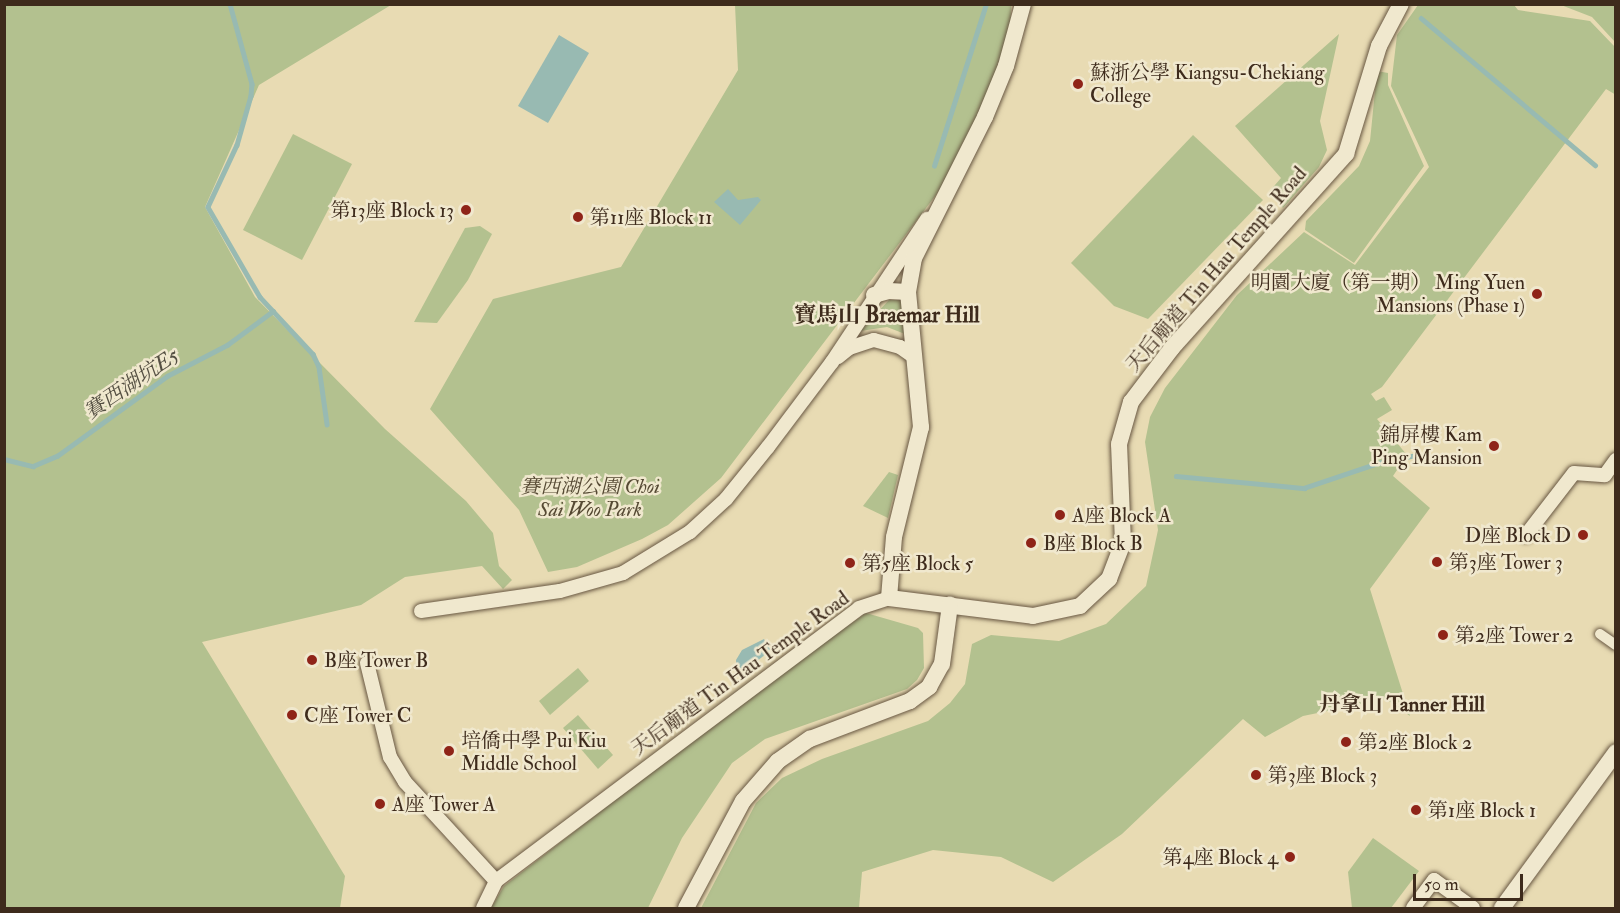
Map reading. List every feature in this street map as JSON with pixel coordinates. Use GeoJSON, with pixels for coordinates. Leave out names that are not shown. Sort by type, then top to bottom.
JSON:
{"type":"FeatureCollection","features":[{"type":"Feature","properties":{"kind":"street"},"geometry":{"type":"LineString","coordinates":[[889,598],[894,537],[921,426],[908,292],[918,245],[972,148],[992,101],[1023,4]]}},
{"type":"Feature","properties":{"kind":"street","name":"天后廟道 Tin Hau Temple Road"},"geometry":{"type":"LineString","coordinates":[[483,909],[496,881],[859,608],[889,598],[1033,616],[1057,614],[1080,606],[1109,579],[1123,543],[1119,444],[1131,402],[1172,348],[1346,154],[1381,40],[1401,4]]}},
{"type":"Feature","properties":{"kind":"street"},"geometry":{"type":"LineString","coordinates":[[421,611],[560,591],[623,573],[660,553],[726,499],[832,362],[874,295],[947,191]]}},
{"type":"Feature","properties":{"kind":"street"},"geometry":{"type":"LineString","coordinates":[[874,295],[889,291],[908,292]]}},
{"type":"Feature","properties":{"kind":"street"},"geometry":{"type":"LineString","coordinates":[[832,362],[849,348],[874,340],[900,347],[913,356]]}},
{"type":"Feature","properties":{"kind":"street"},"geometry":{"type":"LineString","coordinates":[[1526,534],[1574,474],[1610,479],[1616,460]]}},
{"type":"Feature","properties":{"kind":"street"},"geometry":{"type":"LineString","coordinates":[[686,909],[743,801],[772,767],[801,744],[917,697],[937,676],[945,647],[950,605]]}},
{"type":"Feature","properties":{"kind":"street"},"geometry":{"type":"LineString","coordinates":[[1600,634],[1616,645]]}},
{"type":"Feature","properties":{"kind":"street"},"geometry":{"type":"LineString","coordinates":[[367,663],[390,757],[405,782],[496,881]]}},
{"type":"Feature","properties":{"kind":"street"},"geometry":{"type":"LineString","coordinates":[[1502,909],[1616,752]]}},
{"type":"Feature","properties":{"kind":"street"},"geometry":{"type":"LineString","coordinates":[[1413,909],[1434,880],[1473,909]]}},
{"type":"Feature","properties":{"kind":"green space"},"geometry":{"type":"Polygon","coordinates":[[[5,4],[391,5],[259,85],[205,207],[255,297],[385,429],[466,501],[493,533],[499,566],[512,580],[503,589],[482,566],[405,577],[361,605],[202,642],[345,876],[340,908],[5,908],[5,4]]]}},
{"type":"Feature","properties":{"kind":"green space","name":"賽西湖公園 Choi Sai Woo Park"},"geometry":{"type":"Polygon","coordinates":[[[735,5],[1011,5],[1010,39],[993,87],[945,183],[721,478],[668,525],[642,539],[577,567],[548,572],[519,510],[430,409],[493,299],[621,267],[738,70],[735,5]]]}},
{"type":"Feature","properties":{"kind":"green space"},"geometry":{"type":"Polygon","coordinates":[[[1418,5],[1514,5],[1518,10],[1590,21],[1615,47],[1616,95],[1606,89],[1382,387],[1371,394],[1376,401],[1384,397],[1392,410],[1377,419],[1407,455],[1393,476],[1430,508],[1370,589],[1410,716],[1386,699],[1303,716],[1265,737],[1243,719],[1122,834],[1053,882],[1001,857],[933,850],[862,872],[859,908],[701,908],[756,803],[782,778],[822,759],[928,721],[950,703],[965,684],[972,644],[991,635],[1059,641],[1106,624],[1146,586],[1158,530],[1145,442],[1150,417],[1165,388],[1237,295],[1304,232],[1355,265],[1429,167],[1391,86],[1397,35],[1418,5]]]}},
{"type":"Feature","properties":{"kind":"green space"},"geometry":{"type":"Polygon","coordinates":[[[1561,5],[1615,5],[1615,42],[1592,17],[1561,5]]]}},
{"type":"Feature","properties":{"kind":"green space"},"geometry":{"type":"Polygon","coordinates":[[[1339,34],[1320,121],[1327,150],[1319,167],[1283,208],[1269,192],[1281,178],[1235,126],[1339,34]]]}},
{"type":"Feature","properties":{"kind":"green space"},"geometry":{"type":"Polygon","coordinates":[[[1377,71],[1388,73],[1388,85],[1424,166],[1354,263],[1305,230],[1306,221],[1359,166],[1370,141],[1377,71]]]}},
{"type":"Feature","properties":{"kind":"green space"},"geometry":{"type":"Polygon","coordinates":[[[293,134],[352,164],[302,260],[243,230],[293,134]]]}},
{"type":"Feature","properties":{"kind":"green space"},"geometry":{"type":"Polygon","coordinates":[[[1193,135],[1263,200],[1148,319],[1114,306],[1071,263],[1193,135]]]}},
{"type":"Feature","properties":{"kind":"green space"},"geometry":{"type":"Polygon","coordinates":[[[480,226],[492,234],[468,280],[437,323],[414,322],[465,228],[480,226]]]}},
{"type":"Feature","properties":{"kind":"green space"},"geometry":{"type":"Polygon","coordinates":[[[889,300],[903,300],[905,334],[887,327],[860,331],[889,300]]]}},
{"type":"Feature","properties":{"kind":"green space"},"geometry":{"type":"Polygon","coordinates":[[[889,472],[898,475],[888,518],[863,506],[889,472]]]}},
{"type":"Feature","properties":{"kind":"green space"},"geometry":{"type":"Polygon","coordinates":[[[866,613],[918,628],[923,633],[924,668],[917,680],[907,689],[765,739],[732,763],[682,838],[648,908],[491,908],[504,886],[781,672],[866,613]]]}},
{"type":"Feature","properties":{"kind":"green space"},"geometry":{"type":"Polygon","coordinates":[[[578,668],[589,681],[550,715],[539,701],[578,668]]]}},
{"type":"Feature","properties":{"kind":"green space"},"geometry":{"type":"Polygon","coordinates":[[[578,715],[613,755],[598,769],[563,728],[578,715]]]}},
{"type":"Feature","properties":{"kind":"green space"},"geometry":{"type":"Polygon","coordinates":[[[1373,838],[1419,871],[1391,908],[1352,908],[1348,872],[1373,838]]]}},
{"type":"Feature","properties":{"kind":"water"},"geometry":{"type":"Polygon","coordinates":[[[559,35],[589,53],[548,123],[518,106],[559,35]]]}},
{"type":"Feature","properties":{"kind":"water"},"geometry":{"type":"Polygon","coordinates":[[[728,189],[738,200],[758,197],[761,200],[740,225],[714,202],[728,189]]]}},
{"type":"Feature","properties":{"kind":"water"},"geometry":{"type":"Polygon","coordinates":[[[764,639],[771,650],[756,662],[750,675],[737,676],[736,660],[742,650],[764,639]]]}},
{"type":"Feature","properties":{"kind":"waterway"},"geometry":{"type":"LineString","coordinates":[[230,4],[252,84],[251,96],[237,145],[208,207],[260,297],[313,354],[319,367],[327,424]]}},
{"type":"Feature","properties":{"kind":"waterway"},"geometry":{"type":"LineString","coordinates":[[934,166],[986,4]]}},
{"type":"Feature","properties":{"kind":"waterway"},"geometry":{"type":"LineString","coordinates":[[1421,18],[1595,165]]}},
{"type":"Feature","properties":{"kind":"waterway","name":"賽西湖坑E5"},"geometry":{"type":"LineString","coordinates":[[4,459],[33,466],[57,456],[167,376],[227,345],[273,311]]}},
{"type":"Feature","properties":{"kind":"waterway"},"geometry":{"type":"LineString","coordinates":[[1176,476],[1304,488],[1378,463],[1411,456]]}},
{"type":"Feature","properties":{"kind":"place","name":"蘇浙公學 Kiangsu-Chekiang College"},"geometry":{"type":"Point","coordinates":[1078,84]}},
{"type":"Feature","properties":{"kind":"place","name":"第13座 Block 13"},"geometry":{"type":"Point","coordinates":[466,210]}},
{"type":"Feature","properties":{"kind":"place","name":"第11座 Block 11"},"geometry":{"type":"Point","coordinates":[578,217]}},
{"type":"Feature","properties":{"kind":"place","name":"明園大廈（第一期） Ming Yuen Mansions (Phase 1)"},"geometry":{"type":"Point","coordinates":[1537,294]}},
{"type":"Feature","properties":{"kind":"place","name":"錦屏樓 Kam Ping Mansion"},"geometry":{"type":"Point","coordinates":[1494,446]}},
{"type":"Feature","properties":{"kind":"place","name":"A座 Block A"},"geometry":{"type":"Point","coordinates":[1060,515]}},
{"type":"Feature","properties":{"kind":"place","name":"D座 Block D"},"geometry":{"type":"Point","coordinates":[1583,535]}},
{"type":"Feature","properties":{"kind":"place","name":"B座 Block B"},"geometry":{"type":"Point","coordinates":[1031,543]}},
{"type":"Feature","properties":{"kind":"place","name":"第3座 Tower 3"},"geometry":{"type":"Point","coordinates":[1437,562]}},
{"type":"Feature","properties":{"kind":"place","name":"第5座 Block 5"},"geometry":{"type":"Point","coordinates":[850,563]}},
{"type":"Feature","properties":{"kind":"place","name":"第2座 Tower 2"},"geometry":{"type":"Point","coordinates":[1443,635]}},
{"type":"Feature","properties":{"kind":"place","name":"B座 Tower B"},"geometry":{"type":"Point","coordinates":[312,660]}},
{"type":"Feature","properties":{"kind":"place","name":"C座 Tower C"},"geometry":{"type":"Point","coordinates":[292,715]}},
{"type":"Feature","properties":{"kind":"place","name":"第2座 Block 2"},"geometry":{"type":"Point","coordinates":[1346,742]}},
{"type":"Feature","properties":{"kind":"place","name":"培僑中學 Pui Kiu Middle School"},"geometry":{"type":"Point","coordinates":[449,751]}},
{"type":"Feature","properties":{"kind":"place","name":"第3座 Block 3"},"geometry":{"type":"Point","coordinates":[1256,775]}},
{"type":"Feature","properties":{"kind":"place","name":"A座 Tower A"},"geometry":{"type":"Point","coordinates":[380,804]}},
{"type":"Feature","properties":{"kind":"place","name":"第1座 Block 1"},"geometry":{"type":"Point","coordinates":[1416,810]}},
{"type":"Feature","properties":{"kind":"place","name":"第4座 Block 4"},"geometry":{"type":"Point","coordinates":[1290,857]}},
{"type":"Feature","properties":{"kind":"district","name":"寶馬山 Braemar Hill"},"geometry":{"type":"Point","coordinates":[887,316]}},
{"type":"Feature","properties":{"kind":"district","name":"丹拿山 Tanner Hill"},"geometry":{"type":"Point","coordinates":[1402,705]}}]}
